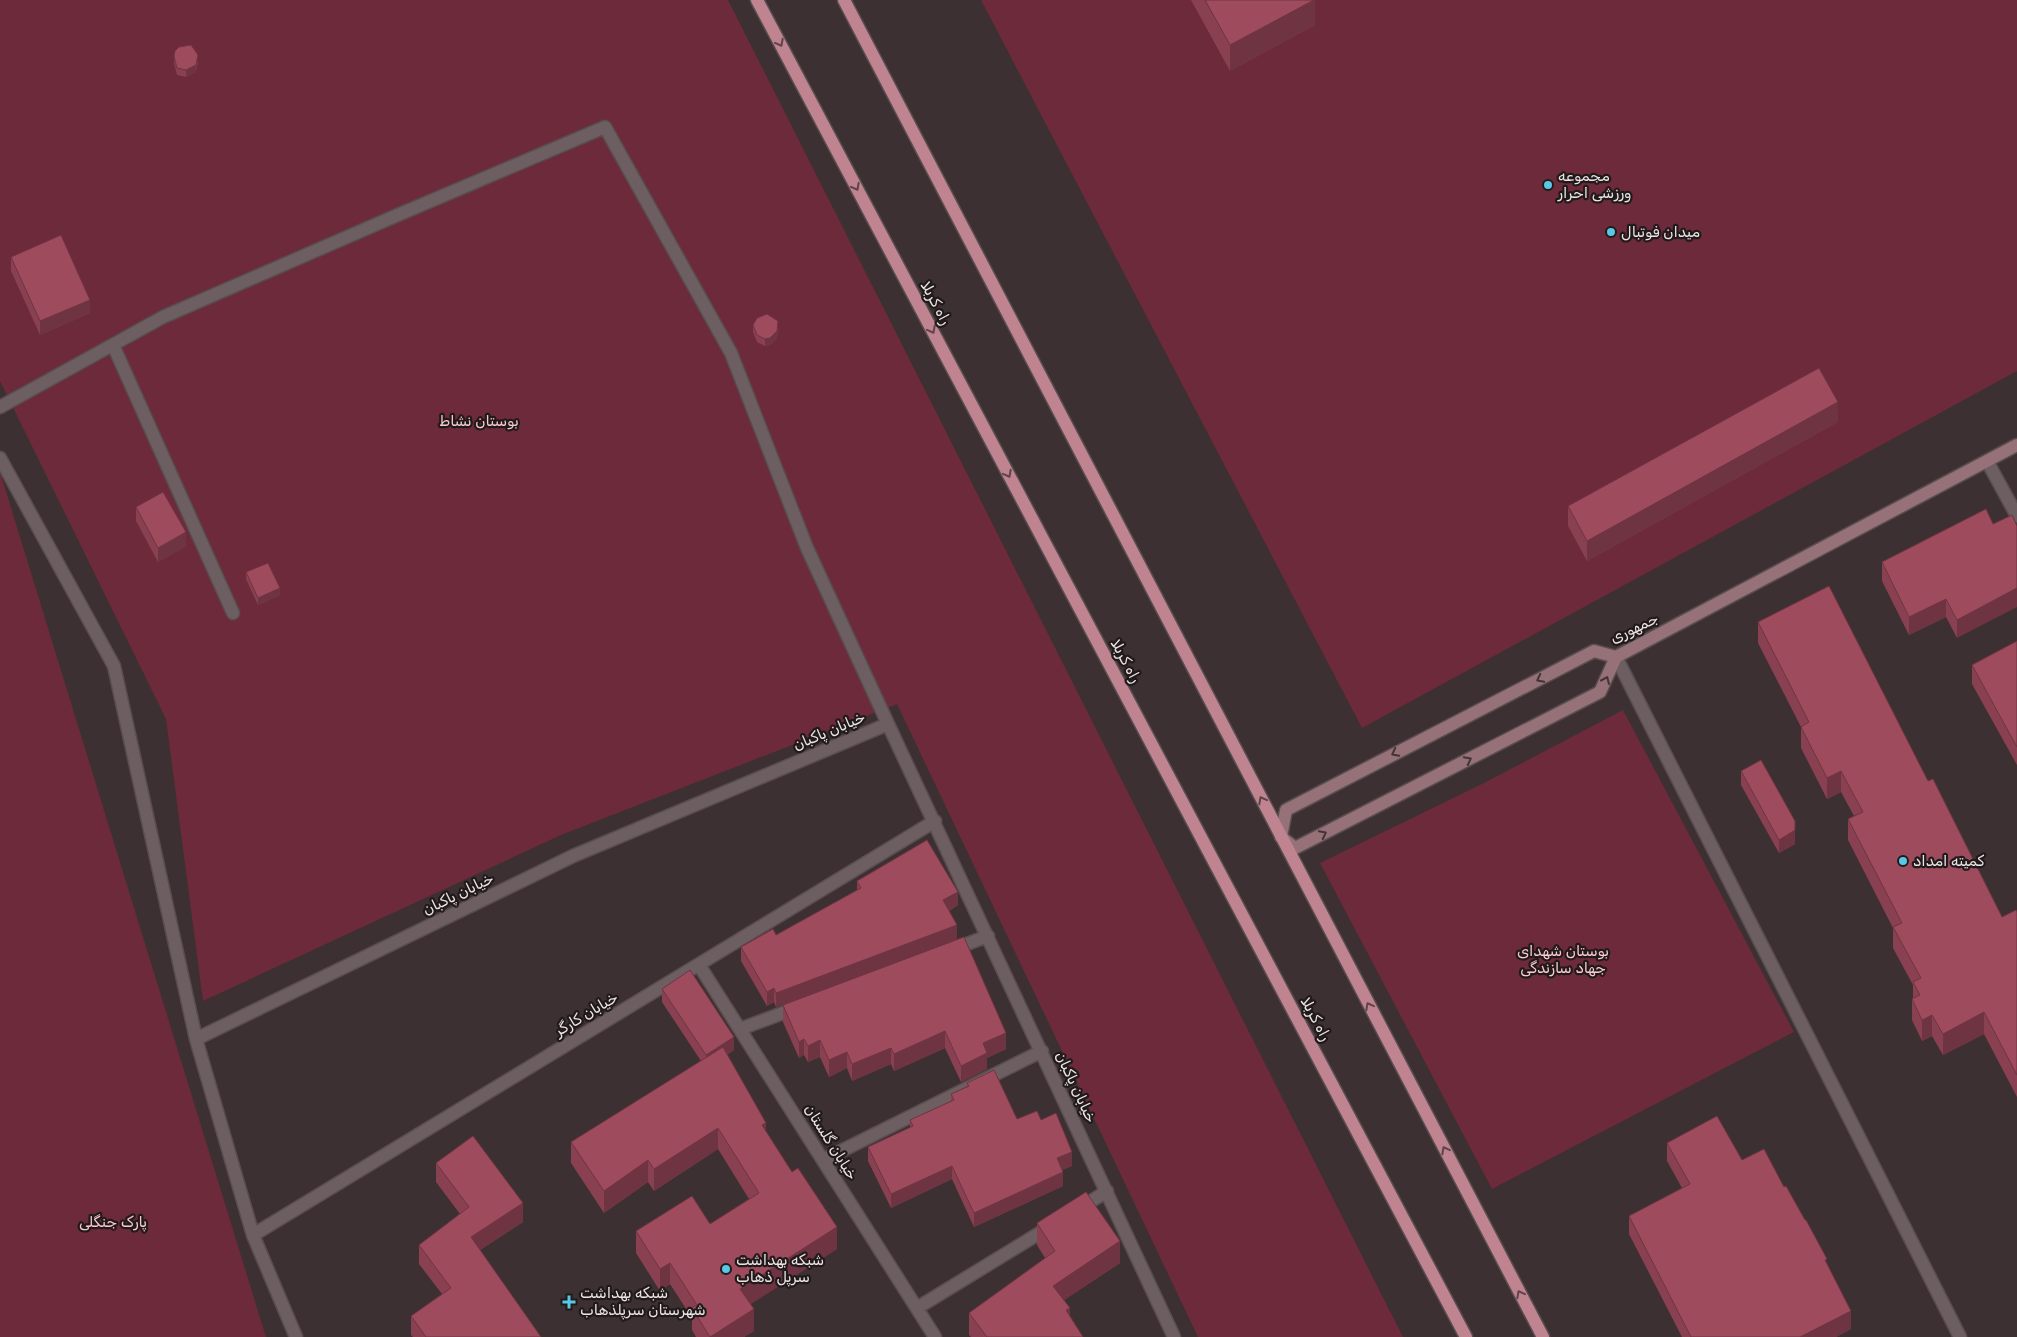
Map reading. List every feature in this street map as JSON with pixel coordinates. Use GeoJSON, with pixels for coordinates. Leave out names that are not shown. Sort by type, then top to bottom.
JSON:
{"type":"FeatureCollection","features":[{"type":"Feature","properties":{"kind":"main road","name":"راه کربلا"},"geometry":{"type":"LineString","coordinates":[[757,0],[1466,1337]]}},
{"type":"Feature","properties":{"kind":"main road"},"geometry":{"type":"LineString","coordinates":[[844,0],[1542,1337]]}},
{"type":"Feature","properties":{"kind":"street"},"geometry":{"type":"LineString","coordinates":[[0,407],[164,317],[605,127],[731,353],[807,548],[888,724]]}},
{"type":"Feature","properties":{"kind":"street"},"geometry":{"type":"LineString","coordinates":[[113,345],[233,613]]}},
{"type":"Feature","properties":{"kind":"street","name":"جمهوری"},"geometry":{"type":"LineString","coordinates":[[1281,837],[1286,810],[1594,652],[1616,657],[2017,445]]}},
{"type":"Feature","properties":{"kind":"street"},"geometry":{"type":"LineString","coordinates":[[0,458],[114,666],[196,1039],[253,1235],[296,1337]]}},
{"type":"Feature","properties":{"kind":"street"},"geometry":{"type":"LineString","coordinates":[[1987,461],[2017,516]]}},
{"type":"Feature","properties":{"kind":"street"},"geometry":{"type":"LineString","coordinates":[[1281,837],[1295,848],[1600,692],[1616,657]]}},
{"type":"Feature","properties":{"kind":"street"},"geometry":{"type":"LineString","coordinates":[[1616,657],[1960,1337]]}},
{"type":"Feature","properties":{"kind":"street","name":"خیابان پاکبان"},"geometry":{"type":"LineString","coordinates":[[196,1039],[573,856],[888,724],[935,821],[1174,1337]]}},
{"type":"Feature","properties":{"kind":"street","name":"خیابان کارگر"},"geometry":{"type":"LineString","coordinates":[[253,1235],[935,821]]}},
{"type":"Feature","properties":{"kind":"street"},"geometry":{"type":"LineString","coordinates":[[942,953],[988,936]]}},
{"type":"Feature","properties":{"kind":"street","name":"خیابان گلستان"},"geometry":{"type":"LineString","coordinates":[[699,965],[935,1337]]}},
{"type":"Feature","properties":{"kind":"street"},"geometry":{"type":"LineString","coordinates":[[740,1029],[814,1001]]}},
{"type":"Feature","properties":{"kind":"street"},"geometry":{"type":"LineString","coordinates":[[823,1160],[1042,1051]]}},
{"type":"Feature","properties":{"kind":"street"},"geometry":{"type":"LineString","coordinates":[[917,1308],[1107,1192]]}},
{"type":"Feature","properties":{"kind":"green space","name":"بوستان نشاط"},"geometry":{"type":"Polygon","coordinates":[[[0,0],[728,0],[1403,1337],[1198,1337],[897,704],[561,835],[203,1001],[166,719],[0,381],[0,0]]]}},
{"type":"Feature","properties":{"kind":"green space","name":"مجموعه ورزشی احرار"},"geometry":{"type":"Polygon","coordinates":[[[981,0],[2017,0],[2017,371],[1362,728],[981,0]]]}},
{"type":"Feature","properties":{"kind":"green space","name":"پارک جنگلی"},"geometry":{"type":"Polygon","coordinates":[[[0,472],[266,1337],[0,1337],[0,472]]]}},
{"type":"Feature","properties":{"kind":"green space","name":"بوستان شهدای جهاد سازندگی"},"geometry":{"type":"Polygon","coordinates":[[[1623,710],[1794,1032],[1492,1189],[1320,863],[1486,782],[1623,710]]]}},
{"type":"Feature","properties":{"kind":"building"},"geometry":{"type":"Polygon","coordinates":[[[1205,0],[1314,0],[1230,45],[1205,0]]]}},
{"type":"Feature","properties":{"kind":"building"},"geometry":{"type":"Polygon","coordinates":[[[191,45],[198,55],[196,65],[186,70],[177,68],[174,56],[175,51],[179,47],[191,45]]]}},
{"type":"Feature","properties":{"kind":"building"},"geometry":{"type":"Polygon","coordinates":[[[61,235],[90,300],[40,321],[11,257],[61,235]]]}},
{"type":"Feature","properties":{"kind":"building"},"geometry":{"type":"Polygon","coordinates":[[[767,314],[778,321],[777,331],[770,338],[765,339],[757,335],[753,325],[757,318],[767,314]]]}},
{"type":"Feature","properties":{"kind":"building"},"geometry":{"type":"Polygon","coordinates":[[[1819,368],[1838,402],[1587,541],[1568,506],[1819,368]]]}},
{"type":"Feature","properties":{"kind":"building"},"geometry":{"type":"Polygon","coordinates":[[[163,492],[186,532],[158,548],[136,507],[163,492]]]}},
{"type":"Feature","properties":{"kind":"building"},"geometry":{"type":"Polygon","coordinates":[[[1986,509],[1993,524],[2012,515],[2017,526],[2017,588],[1957,620],[1946,599],[1909,617],[1882,562],[1986,509]]]}},
{"type":"Feature","properties":{"kind":"building"},"geometry":{"type":"Polygon","coordinates":[[[268,563],[280,588],[258,598],[246,572],[268,563]]]}},
{"type":"Feature","properties":{"kind":"building"},"geometry":{"type":"Polygon","coordinates":[[[1829,586],[1928,781],[1933,779],[2002,917],[2016,910],[2017,912],[2017,1075],[1984,1012],[1943,1034],[1932,1015],[1922,1020],[1912,999],[1920,995],[1913,982],[1921,978],[1893,927],[1902,923],[1848,819],[1863,812],[1841,771],[1827,778],[1801,727],[1809,722],[1758,622],[1829,586]]]}},
{"type":"Feature","properties":{"kind":"building"},"geometry":{"type":"Polygon","coordinates":[[[2017,641],[2017,747],[1972,665],[2017,641]]]}},
{"type":"Feature","properties":{"kind":"building"},"geometry":{"type":"Polygon","coordinates":[[[1761,760],[1795,821],[1795,830],[1779,840],[1741,771],[1761,760]]]}},
{"type":"Feature","properties":{"kind":"building"},"geometry":{"type":"Polygon","coordinates":[[[927,840],[958,892],[943,900],[957,925],[776,993],[774,988],[767,992],[741,947],[773,929],[776,935],[861,888],[857,881],[927,840]]]}},
{"type":"Feature","properties":{"kind":"building"},"geometry":{"type":"Polygon","coordinates":[[[964,937],[1006,1033],[983,1043],[987,1053],[961,1066],[945,1031],[894,1054],[891,1048],[852,1064],[847,1052],[829,1060],[820,1040],[808,1046],[804,1039],[799,1042],[783,1005],[964,937]]]}},
{"type":"Feature","properties":{"kind":"building"},"geometry":{"type":"Polygon","coordinates":[[[690,970],[734,1037],[706,1055],[662,989],[690,970]]]}},
{"type":"Feature","properties":{"kind":"building"},"geometry":{"type":"Polygon","coordinates":[[[723,1047],[766,1123],[762,1125],[792,1172],[798,1168],[837,1227],[740,1289],[754,1309],[710,1337],[692,1308],[697,1305],[670,1263],[660,1269],[636,1231],[692,1196],[710,1224],[759,1193],[718,1128],[654,1169],[648,1160],[604,1191],[571,1142],[723,1047]]]}},
{"type":"Feature","properties":{"kind":"building"},"geometry":{"type":"Polygon","coordinates":[[[994,1070],[1017,1119],[1037,1111],[1041,1120],[1056,1113],[1072,1152],[1057,1158],[1063,1172],[974,1213],[952,1166],[891,1194],[868,1147],[913,1126],[910,1120],[954,1100],[951,1094],[969,1086],[967,1083],[994,1070]]]}},
{"type":"Feature","properties":{"kind":"building"},"geometry":{"type":"Polygon","coordinates":[[[1717,1116],[1742,1160],[1764,1149],[1784,1187],[1786,1186],[1827,1259],[1825,1260],[1851,1311],[1800,1337],[1691,1337],[1629,1216],[1690,1184],[1667,1143],[1717,1116]]]}},
{"type":"Feature","properties":{"kind":"building"},"geometry":{"type":"Polygon","coordinates":[[[473,1136],[523,1203],[471,1237],[541,1337],[426,1337],[411,1316],[451,1288],[419,1245],[469,1207],[436,1163],[473,1136]]]}},
{"type":"Feature","properties":{"kind":"building"},"geometry":{"type":"Polygon","coordinates":[[[1086,1192],[1120,1241],[1053,1286],[1070,1308],[1066,1310],[1083,1337],[987,1337],[969,1313],[1055,1251],[1037,1223],[1086,1192]]]}},
{"type":"Feature","properties":{"kind":"place","name":"مجموعه ورزشی احرار"},"geometry":{"type":"Point","coordinates":[1548,185]}},
{"type":"Feature","properties":{"kind":"place","name":"میدان فوتبال"},"geometry":{"type":"Point","coordinates":[1611,232]}},
{"type":"Feature","properties":{"kind":"place","name":"کمیته امداد"},"geometry":{"type":"Point","coordinates":[1903,861]}},
{"type":"Feature","properties":{"kind":"place","name":"شبکه بهداشت سرپل ذهاب"},"geometry":{"type":"Point","coordinates":[726,1269]}},
{"type":"Feature","properties":{"kind":"place","name":"شبکه بهداشت شهرستان سرپلذهاب"},"geometry":{"type":"Point","coordinates":[569,1302]}}]}
